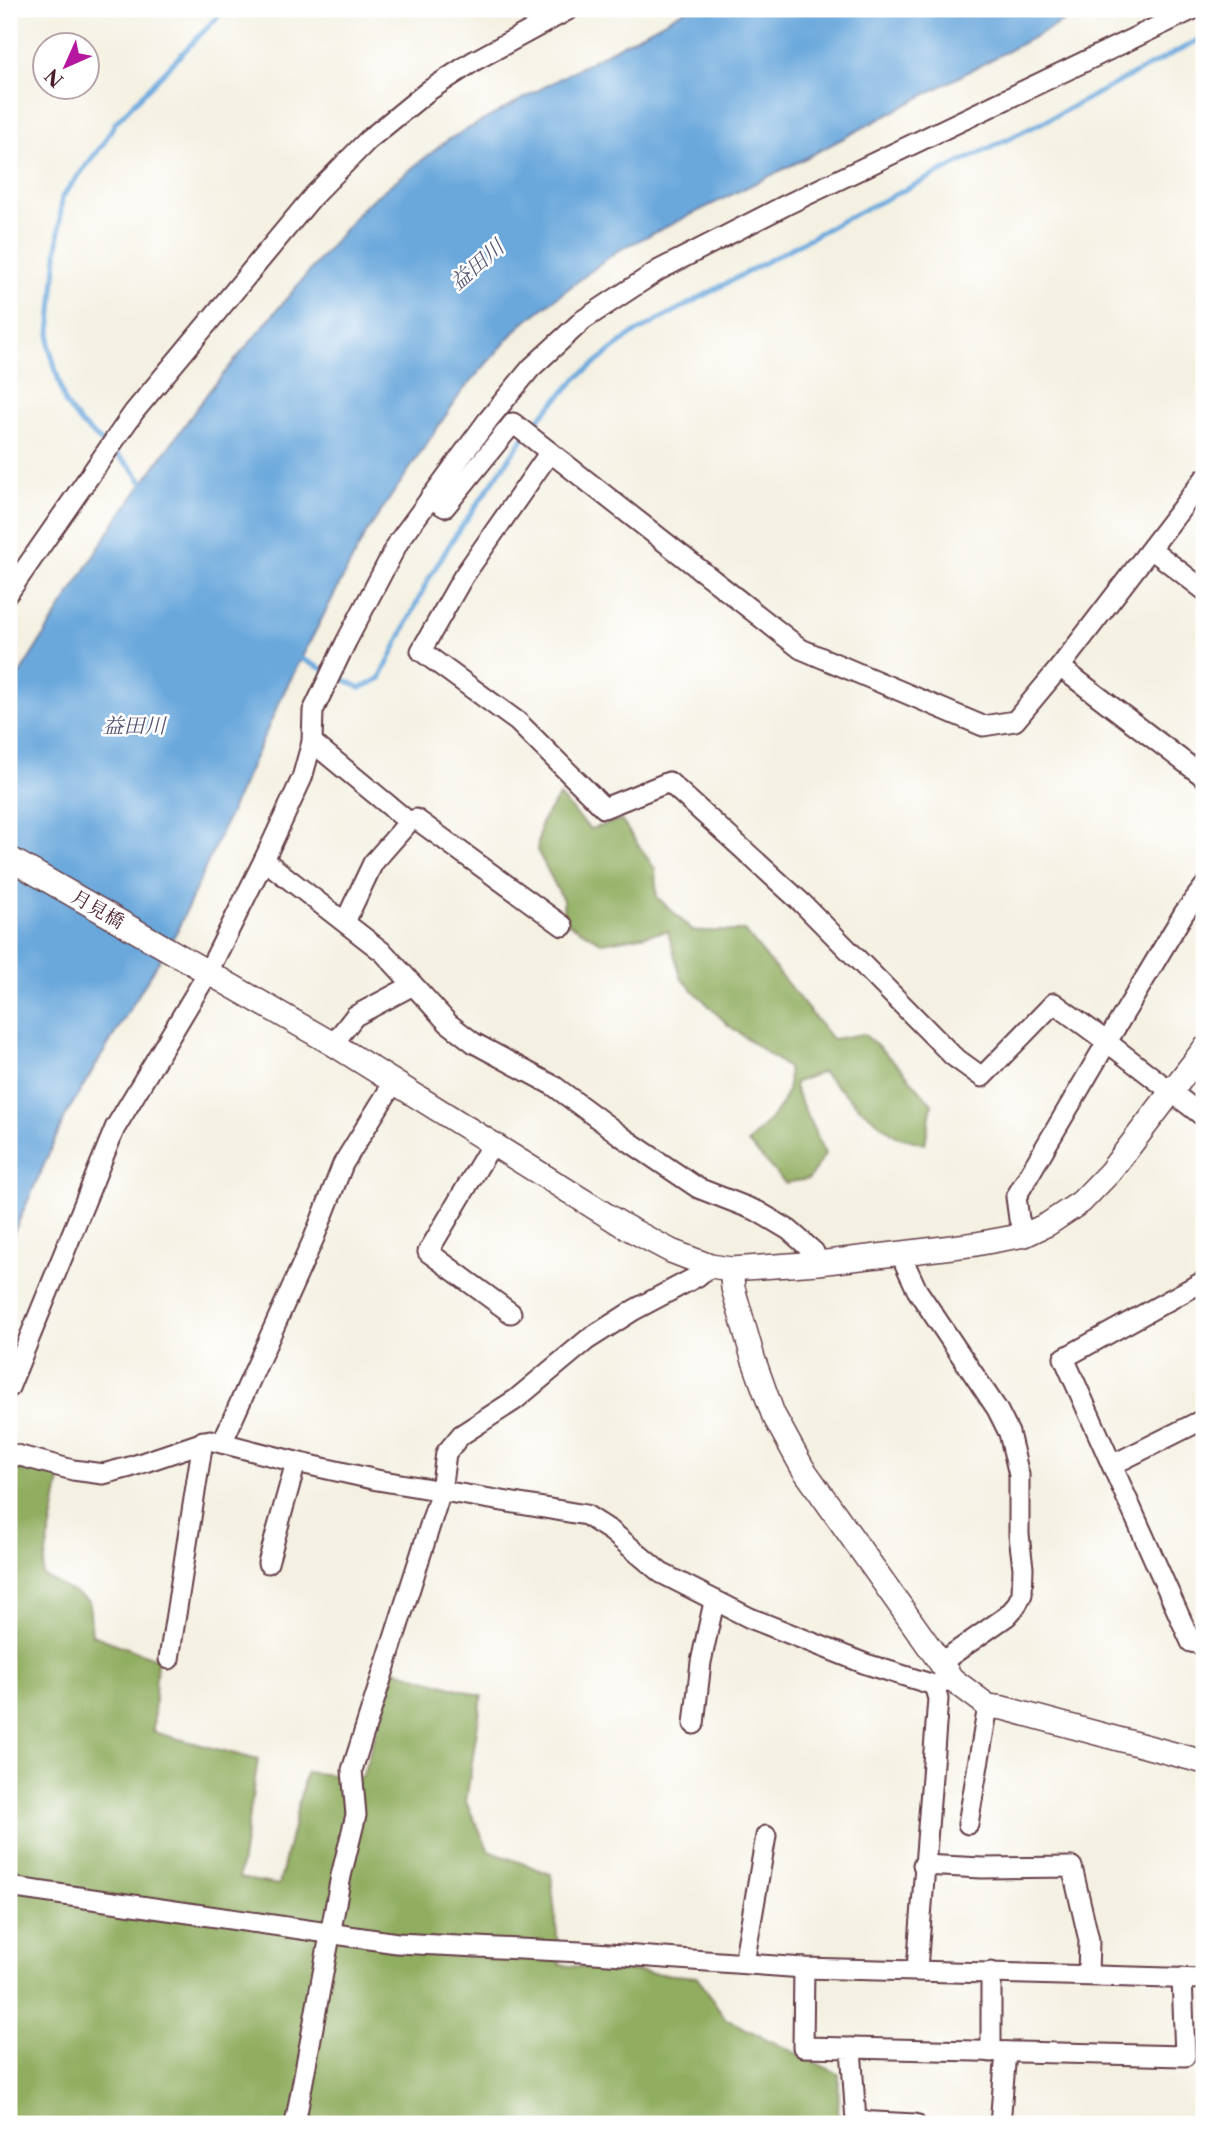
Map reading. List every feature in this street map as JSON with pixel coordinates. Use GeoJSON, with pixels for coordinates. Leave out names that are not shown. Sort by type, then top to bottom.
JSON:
{"type":"FeatureCollection","features":[{"type":"Feature","properties":{"kind":"street"},"geometry":{"type":"LineString","coordinates":[[9,592],[134,412],[314,195],[368,140],[428,91],[474,61],[570,9]]}},
{"type":"Feature","properties":{"kind":"street"},"geometry":{"type":"LineString","coordinates":[[213,962],[302,778],[312,742],[313,711],[345,642],[399,541],[531,368],[583,320],[659,270],[786,205],[1194,9]]}},
{"type":"Feature","properties":{"kind":"street"},"geometry":{"type":"LineString","coordinates":[[430,498],[445,507],[513,423],[801,649],[983,726],[1015,721],[1060,667],[1204,479]]}},
{"type":"Feature","properties":{"kind":"street"},"geometry":{"type":"LineString","coordinates":[[550,452],[463,577],[421,651],[518,722],[604,808],[669,782],[802,902],[953,1056],[982,1077],[1054,1003],[1204,1118]]}},
{"type":"Feature","properties":{"kind":"street"},"geometry":{"type":"LineString","coordinates":[[1151,549],[1204,590]]}},
{"type":"Feature","properties":{"kind":"street"},"geometry":{"type":"LineString","coordinates":[[1060,667],[1204,777]]}},
{"type":"Feature","properties":{"kind":"street"},"geometry":{"type":"LineString","coordinates":[[312,742],[410,822]]}},
{"type":"Feature","properties":{"kind":"street"},"geometry":{"type":"LineString","coordinates":[[345,922],[373,863],[410,822],[416,819],[563,926]]}},
{"type":"Feature","properties":{"kind":"street","name":"月見橋"},"geometry":{"type":"LineString","coordinates":[[9,858],[333,1044],[624,1226],[671,1251],[720,1268]]}},
{"type":"Feature","properties":{"kind":"street"},"geometry":{"type":"LineString","coordinates":[[264,860],[384,953],[448,1023],[474,1043],[554,1086],[698,1188],[757,1211],[789,1230],[814,1252],[818,1263]]}},
{"type":"Feature","properties":{"kind":"street"},"geometry":{"type":"LineString","coordinates":[[1025,1235],[1019,1219],[1016,1197],[1184,913],[1204,887]]}},
{"type":"Feature","properties":{"kind":"street"},"geometry":{"type":"LineString","coordinates":[[9,1388],[115,1128],[203,981]]}},
{"type":"Feature","properties":{"kind":"street"},"geometry":{"type":"LineString","coordinates":[[333,1044],[355,1016],[413,985]]}},
{"type":"Feature","properties":{"kind":"street"},"geometry":{"type":"LineString","coordinates":[[295,2124],[356,1815],[352,1770],[440,1491],[446,1454],[461,1435],[515,1400],[587,1340],[634,1310],[698,1276],[720,1268],[818,1263],[976,1244],[1025,1235],[1048,1224],[1081,1202],[1110,1172],[1204,1049]]}},
{"type":"Feature","properties":{"kind":"street"},"geometry":{"type":"LineString","coordinates":[[169,1659],[212,1442],[314,1238],[343,1164],[394,1082]]}},
{"type":"Feature","properties":{"kind":"street"},"geometry":{"type":"LineString","coordinates":[[492,1144],[428,1252],[511,1313]]}},
{"type":"Feature","properties":{"kind":"street"},"geometry":{"type":"LineString","coordinates":[[903,1253],[917,1290],[997,1409],[1009,1433],[1019,1475],[1019,1535],[1023,1568],[1022,1594],[1016,1606],[942,1676],[923,1865],[917,1969]]}},
{"type":"Feature","properties":{"kind":"street"},"geometry":{"type":"LineString","coordinates":[[720,1268],[733,1288],[753,1358],[773,1414],[802,1467],[942,1676],[988,1706],[1204,1762]]}},
{"type":"Feature","properties":{"kind":"street"},"geometry":{"type":"LineString","coordinates":[[1204,1281],[1064,1358],[1191,1642],[1204,1644]]}},
{"type":"Feature","properties":{"kind":"street"},"geometry":{"type":"LineString","coordinates":[[1112,1465],[1204,1419]]}},
{"type":"Feature","properties":{"kind":"street"},"geometry":{"type":"LineString","coordinates":[[9,1453],[73,1471],[103,1474],[212,1442],[377,1480],[586,1516],[611,1531],[661,1573],[714,1602],[866,1664],[942,1676]]}},
{"type":"Feature","properties":{"kind":"street"},"geometry":{"type":"LineString","coordinates":[[268,1563],[296,1462]]}},
{"type":"Feature","properties":{"kind":"street"},"geometry":{"type":"LineString","coordinates":[[694,1724],[701,1662],[714,1602]]}},
{"type":"Feature","properties":{"kind":"street"},"geometry":{"type":"LineString","coordinates":[[968,1824],[988,1706]]}},
{"type":"Feature","properties":{"kind":"street"},"geometry":{"type":"LineString","coordinates":[[744,1964],[766,1836]]}},
{"type":"Feature","properties":{"kind":"street"},"geometry":{"type":"LineString","coordinates":[[923,1865],[982,1868],[1073,1867],[1089,1940],[1088,1975]]}},
{"type":"Feature","properties":{"kind":"street"},"geometry":{"type":"LineString","coordinates":[[9,1887],[397,1944],[581,1952],[804,1968],[917,1969],[1204,1979]]}},
{"type":"Feature","properties":{"kind":"street"},"geometry":{"type":"LineString","coordinates":[[804,1968],[803,2047],[1195,2057],[1182,1978]]}},
{"type":"Feature","properties":{"kind":"street"},"geometry":{"type":"LineString","coordinates":[[991,1972],[999,2052],[1000,2124]]}},
{"type":"Feature","properties":{"kind":"street"},"geometry":{"type":"LineString","coordinates":[[850,2048],[856,2121],[915,2124]]}},
{"type":"Feature","properties":{"kind":"green space"},"geometry":{"type":"Polygon","coordinates":[[[559,796],[590,829],[621,820],[655,869],[657,897],[693,931],[745,931],[832,1039],[864,1034],[900,1067],[932,1104],[925,1144],[896,1136],[860,1108],[822,1072],[796,1082],[794,1087],[825,1154],[809,1179],[785,1183],[748,1143],[783,1101],[789,1080],[788,1068],[728,1025],[681,978],[668,931],[603,943],[564,921],[563,900],[537,850],[541,823],[559,796]]]}},
{"type":"Feature","properties":{"kind":"green space"},"geometry":{"type":"Polygon","coordinates":[[[9,1468],[61,1474],[42,1575],[89,1601],[92,1635],[157,1659],[153,1732],[258,1760],[239,1878],[279,1885],[306,1772],[362,1778],[395,1670],[482,1696],[466,1802],[489,1851],[551,1874],[560,1965],[697,1977],[726,2019],[839,2074],[838,2124],[9,2124],[9,1468]]]}},
{"type":"Feature","properties":{"kind":"water","name":"益田川"},"geometry":{"type":"Polygon","coordinates":[[[687,9],[1081,9],[1068,19],[804,159],[617,251],[520,326],[463,390],[365,535],[284,692],[177,931],[67,1113],[9,1243],[9,691],[117,519],[209,391],[365,205],[449,139],[687,9]]]}},
{"type":"Feature","properties":{"kind":"waterway"},"geometry":{"type":"LineString","coordinates":[[145,486],[132,468],[81,424],[65,403],[49,346],[62,197],[103,144],[115,123],[225,9]]}},
{"type":"Feature","properties":{"kind":"waterway"},"geometry":{"type":"LineString","coordinates":[[529,429],[578,377],[631,335],[843,220],[1053,117],[1204,37]]}},
{"type":"Feature","properties":{"kind":"waterway"},"geometry":{"type":"LineString","coordinates":[[296,656],[361,688],[380,679],[428,580],[524,437]]}}]}
